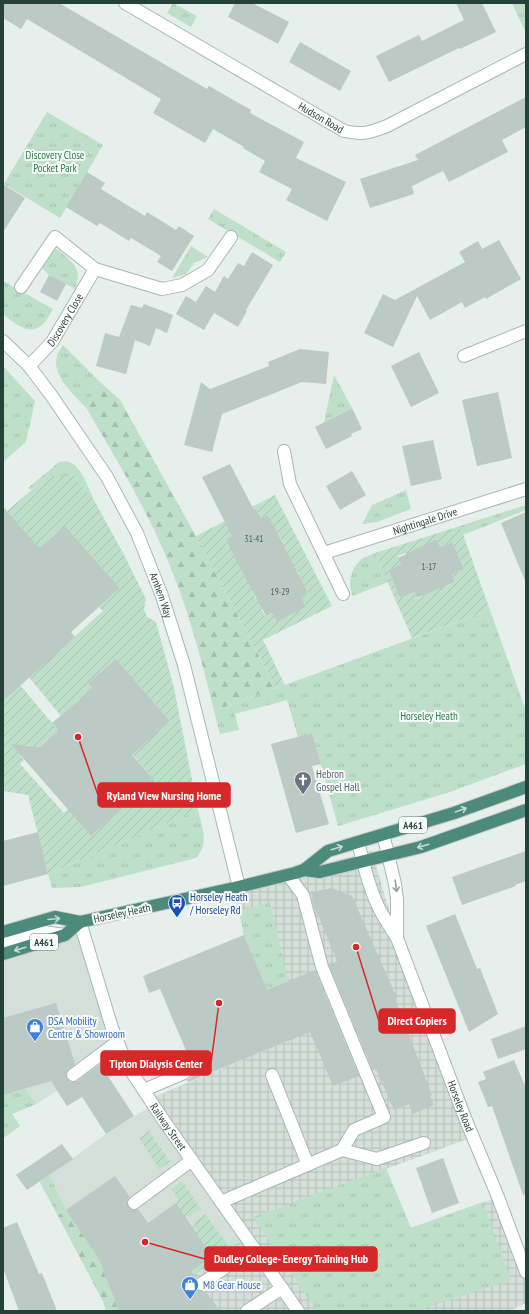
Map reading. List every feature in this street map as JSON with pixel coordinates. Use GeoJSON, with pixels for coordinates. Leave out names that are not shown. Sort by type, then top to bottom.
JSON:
{"type":"FeatureCollection","features":[{"type":"Feature","properties":{"kind":"highway","name":"Horseley Heath"},"geometry":{"type":"LineString","coordinates":[[3,932],[55,917],[80,922],[288,875],[304,870],[328,851],[454,813],[526,787]]}},
{"type":"Feature","properties":{"kind":"highway","name":"Horseley Heath"},"geometry":{"type":"LineString","coordinates":[[304,870],[320,872],[421,847],[526,810]]}},
{"type":"Feature","properties":{"kind":"highway","name":"Horseley Heath"},"geometry":{"type":"LineString","coordinates":[[3,954],[66,935],[80,922]]}},
{"type":"Feature","properties":{"kind":"street","name":"Hudson Road"},"geometry":{"type":"LineString","coordinates":[[125,3],[344,131],[357,134],[371,132],[387,126],[526,54]]}},
{"type":"Feature","properties":{"kind":"street"},"geometry":{"type":"LineString","coordinates":[[21,287],[55,237],[95,269],[162,289],[182,285],[208,270],[231,237]]}},
{"type":"Feature","properties":{"kind":"street","name":"Discovery Close"},"geometry":{"type":"LineString","coordinates":[[29,366],[52,342],[95,269]]}},
{"type":"Feature","properties":{"kind":"street"},"geometry":{"type":"LineString","coordinates":[[464,356],[526,332]]}},
{"type":"Feature","properties":{"kind":"street","name":"Arnhem Way"},"geometry":{"type":"LineString","coordinates":[[3,341],[29,366],[51,394],[107,477],[137,533],[162,596],[184,665],[239,887]]}},
{"type":"Feature","properties":{"kind":"street"},"geometry":{"type":"LineString","coordinates":[[284,451],[290,484],[343,594]]}},
{"type":"Feature","properties":{"kind":"street","name":"Nightingale Drive"},"geometry":{"type":"LineString","coordinates":[[324,553],[526,489]]}},
{"type":"Feature","properties":{"kind":"street","name":"Horseley Road"},"geometry":{"type":"LineString","coordinates":[[383,834],[394,875],[397,899],[397,938]]}},
{"type":"Feature","properties":{"kind":"street","name":"Horseley Road"},"geometry":{"type":"LineString","coordinates":[[358,842],[372,890],[380,910],[397,938],[465,1118],[498,1197],[526,1272]]}},
{"type":"Feature","properties":{"kind":"street"},"geometry":{"type":"LineString","coordinates":[[221,1202],[342,1150],[354,1130],[384,1117],[322,967],[303,895],[288,875]]}},
{"type":"Feature","properties":{"kind":"street","name":"Railway Street"},"geometry":{"type":"LineString","coordinates":[[80,922],[105,1007],[127,1065],[298,1311]]}},
{"type":"Feature","properties":{"kind":"street"},"geometry":{"type":"LineString","coordinates":[[3,942],[43,932],[66,935]]}},
{"type":"Feature","properties":{"kind":"street"},"geometry":{"type":"LineString","coordinates":[[73,1075],[118,1042]]}},
{"type":"Feature","properties":{"kind":"street"},"geometry":{"type":"LineString","coordinates":[[144,1090],[184,1073]]}},
{"type":"Feature","properties":{"kind":"street"},"geometry":{"type":"LineString","coordinates":[[272,1075],[308,1165]]}},
{"type":"Feature","properties":{"kind":"street"},"geometry":{"type":"LineString","coordinates":[[342,1150],[377,1159],[424,1143]]}},
{"type":"Feature","properties":{"kind":"street"},"geometry":{"type":"LineString","coordinates":[[134,1204],[192,1160]]}},
{"type":"Feature","properties":{"kind":"street"},"geometry":{"type":"LineString","coordinates":[[201,1284],[254,1248]]}},
{"type":"Feature","properties":{"kind":"street"},"geometry":{"type":"LineString","coordinates":[[247,1311],[282,1288]]}},
{"type":"Feature","properties":{"kind":"shaded area"},"geometry":{"type":"Polygon","coordinates":[[[372,851],[397,938],[473,1137],[386,1169],[411,1228],[498,1197],[526,1272],[526,1303],[509,1311],[142,1311],[246,1237],[149,1099],[288,1041],[244,935],[234,888],[372,851]]]}},
{"type":"Feature","properties":{"kind":"shaded area"},"geometry":{"type":"Polygon","coordinates":[[[80,922],[120,1051],[36,1104],[3,1118],[3,942],[80,922]]]}},
{"type":"Feature","properties":{"kind":"shaded area"},"geometry":{"type":"Polygon","coordinates":[[[153,1105],[246,1237],[142,1311],[106,1311],[103,1301],[40,1182],[106,1134],[153,1105]]]}},
{"type":"Feature","properties":{"kind":"green space"},"geometry":{"type":"Polygon","coordinates":[[[173,3],[197,16],[191,27],[167,13],[173,3]]]}},
{"type":"Feature","properties":{"kind":"green space"},"geometry":{"type":"Polygon","coordinates":[[[512,3],[526,3],[526,33],[512,3]]]}},
{"type":"Feature","properties":{"kind":"green space","name":"Discovery Close Pocket Park"},"geometry":{"type":"Polygon","coordinates":[[[47,112],[103,145],[60,218],[4,184],[47,112]]]}},
{"type":"Feature","properties":{"kind":"green space"},"geometry":{"type":"Polygon","coordinates":[[[214,209],[286,252],[280,262],[208,219],[214,209]]]}},
{"type":"Feature","properties":{"kind":"green space"},"geometry":{"type":"Polygon","coordinates":[[[191,246],[208,257],[194,263],[186,274],[172,278],[191,246]]]}},
{"type":"Feature","properties":{"kind":"green space"},"geometry":{"type":"Polygon","coordinates":[[[54,249],[59,250],[75,267],[78,276],[75,289],[49,275],[43,269],[42,264],[50,252],[54,249]]]}},
{"type":"Feature","properties":{"kind":"green space"},"geometry":{"type":"Polygon","coordinates":[[[3,281],[53,309],[42,325],[31,330],[18,325],[3,314],[3,281]]]}},
{"type":"Feature","properties":{"kind":"green space"},"geometry":{"type":"Polygon","coordinates":[[[63,345],[99,381],[87,409],[70,391],[60,377],[57,369],[56,361],[58,353],[63,345]]]}},
{"type":"Feature","properties":{"kind":"green space"},"geometry":{"type":"Polygon","coordinates":[[[3,366],[35,401],[26,442],[3,462],[3,366]]]}},
{"type":"Feature","properties":{"kind":"green space"},"geometry":{"type":"Polygon","coordinates":[[[334,375],[352,408],[324,422],[334,375]]]}},
{"type":"Feature","properties":{"kind":"green space"},"geometry":{"type":"Polygon","coordinates":[[[99,381],[120,400],[196,536],[276,688],[214,711],[193,631],[173,573],[157,535],[118,462],[87,409],[99,381]]]}},
{"type":"Feature","properties":{"kind":"green space"},"geometry":{"type":"Polygon","coordinates":[[[67,461],[81,472],[94,500],[74,476],[48,476],[31,490],[28,488],[59,462],[67,461]]]}},
{"type":"Feature","properties":{"kind":"green space"},"geometry":{"type":"Polygon","coordinates":[[[48,476],[74,476],[94,500],[146,599],[144,609],[147,617],[156,622],[174,688],[198,810],[48,874],[28,795],[3,791],[3,665],[58,730],[36,750],[32,746],[26,745],[21,750],[21,756],[24,760],[20,764],[64,813],[68,809],[91,836],[155,781],[132,754],[170,721],[116,659],[88,683],[98,695],[61,716],[3,646],[47,661],[103,611],[99,607],[120,588],[65,526],[37,550],[3,514],[3,506],[7,511],[48,476]]]}},
{"type":"Feature","properties":{"kind":"green space"},"geometry":{"type":"Polygon","coordinates":[[[406,490],[411,509],[377,522],[362,524],[372,505],[406,490]]]}},
{"type":"Feature","properties":{"kind":"green space"},"geometry":{"type":"Polygon","coordinates":[[[275,495],[332,606],[263,640],[285,685],[276,688],[196,536],[275,495]],[[256,509],[227,524],[233,536],[226,540],[230,547],[282,542],[278,534],[265,527],[272,524],[268,515],[261,518],[256,509]],[[294,566],[252,590],[256,599],[263,595],[268,605],[261,609],[265,616],[272,613],[277,622],[306,607],[301,596],[308,593],[304,585],[297,589],[292,579],[299,574],[294,566]]]}},
{"type":"Feature","properties":{"kind":"green space"},"geometry":{"type":"Polygon","coordinates":[[[526,505],[526,510],[463,535],[460,526],[526,505]]]}},
{"type":"Feature","properties":{"kind":"green space"},"geometry":{"type":"Polygon","coordinates":[[[460,526],[490,610],[412,638],[375,553],[460,526]],[[437,539],[410,560],[406,553],[398,556],[401,564],[388,570],[400,598],[414,592],[417,599],[425,595],[422,588],[447,586],[455,582],[452,575],[464,569],[452,542],[440,547],[437,539]]]}},
{"type":"Feature","properties":{"kind":"green space"},"geometry":{"type":"Polygon","coordinates":[[[375,553],[388,582],[353,596],[350,581],[353,570],[359,561],[375,553]]]}},
{"type":"Feature","properties":{"kind":"green space","name":"Horseley Heath"},"geometry":{"type":"Polygon","coordinates":[[[490,610],[526,711],[526,764],[447,793],[338,826],[312,733],[298,737],[287,700],[235,714],[239,730],[220,734],[214,711],[490,610]]]}},
{"type":"Feature","properties":{"kind":"green space"},"geometry":{"type":"Polygon","coordinates":[[[198,810],[203,829],[204,841],[203,847],[196,858],[81,887],[52,888],[48,874],[198,810]]]}},
{"type":"Feature","properties":{"kind":"green space"},"geometry":{"type":"Polygon","coordinates":[[[270,902],[290,987],[288,1041],[244,935],[239,911],[270,902]]]}},
{"type":"Feature","properties":{"kind":"green space"},"geometry":{"type":"Polygon","coordinates":[[[25,1089],[36,1104],[12,1114],[20,1126],[3,1137],[3,1095],[25,1089]]]}},
{"type":"Feature","properties":{"kind":"green space"},"geometry":{"type":"Polygon","coordinates":[[[149,1131],[170,1162],[159,1169],[139,1138],[149,1131]]]}},
{"type":"Feature","properties":{"kind":"green space"},"geometry":{"type":"Polygon","coordinates":[[[386,1168],[411,1228],[483,1202],[511,1280],[415,1311],[317,1311],[253,1217],[386,1168]]]}},
{"type":"Feature","properties":{"kind":"green space"},"geometry":{"type":"Polygon","coordinates":[[[49,1175],[66,1210],[58,1216],[40,1182],[49,1175]]]}},
{"type":"Feature","properties":{"kind":"green space"},"geometry":{"type":"Polygon","coordinates":[[[182,1181],[201,1209],[189,1217],[187,1215],[185,1217],[176,1203],[179,1200],[171,1189],[182,1181]]]}},
{"type":"Feature","properties":{"kind":"green space"},"geometry":{"type":"Polygon","coordinates":[[[66,1210],[99,1259],[119,1311],[106,1311],[103,1301],[58,1216],[66,1210]]]}},
{"type":"Feature","properties":{"kind":"green space"},"geometry":{"type":"Polygon","coordinates":[[[205,1214],[230,1248],[187,1280],[184,1276],[212,1257],[191,1228],[195,1225],[193,1223],[205,1214]]]}},
{"type":"Feature","properties":{"kind":"building"},"geometry":{"type":"Polygon","coordinates":[[[3,3],[59,3],[207,89],[209,86],[251,110],[250,113],[304,142],[296,158],[346,182],[327,221],[286,200],[292,189],[259,172],[265,161],[213,129],[205,143],[153,113],[161,99],[27,19],[21,29],[3,18],[3,3]]]}},
{"type":"Feature","properties":{"kind":"building"},"geometry":{"type":"Polygon","coordinates":[[[235,3],[252,3],[289,22],[278,44],[228,17],[235,3]]]}},
{"type":"Feature","properties":{"kind":"building"},"geometry":{"type":"Polygon","coordinates":[[[456,3],[482,3],[496,32],[389,82],[376,56],[419,35],[422,41],[464,20],[456,3]]]}},
{"type":"Feature","properties":{"kind":"building"},"geometry":{"type":"Polygon","coordinates":[[[300,42],[351,71],[340,91],[289,62],[300,42]]]}},
{"type":"Feature","properties":{"kind":"building"},"geometry":{"type":"Polygon","coordinates":[[[526,97],[526,127],[502,140],[508,152],[449,182],[443,171],[412,186],[414,194],[370,208],[360,179],[418,160],[415,155],[526,97]]]}},
{"type":"Feature","properties":{"kind":"building"},"geometry":{"type":"Polygon","coordinates":[[[87,172],[105,183],[101,189],[145,216],[147,212],[176,230],[179,226],[194,236],[172,271],[157,262],[161,256],[131,238],[129,241],[100,223],[97,226],[66,207],[87,172]]]}},
{"type":"Feature","properties":{"kind":"building"},"geometry":{"type":"Polygon","coordinates":[[[3,184],[25,198],[3,232],[3,184]]]}},
{"type":"Feature","properties":{"kind":"building"},"geometry":{"type":"Polygon","coordinates":[[[499,240],[521,279],[486,299],[485,297],[465,308],[462,302],[430,320],[417,296],[393,347],[364,333],[383,294],[395,300],[465,262],[459,252],[478,241],[482,249],[499,240]]]}},
{"type":"Feature","properties":{"kind":"building"},"geometry":{"type":"Polygon","coordinates":[[[252,252],[273,265],[246,310],[247,311],[238,327],[214,313],[204,330],[176,314],[186,296],[196,302],[206,286],[215,292],[224,276],[228,279],[238,263],[244,266],[252,252]]]}},
{"type":"Feature","properties":{"kind":"building"},"geometry":{"type":"Polygon","coordinates":[[[49,275],[66,284],[57,301],[40,292],[49,275]]]}},
{"type":"Feature","properties":{"kind":"building"},"geometry":{"type":"Polygon","coordinates":[[[144,304],[173,315],[167,333],[156,328],[150,346],[135,340],[126,374],[96,366],[105,333],[119,337],[131,305],[142,308],[144,304]]]}},
{"type":"Feature","properties":{"kind":"building"},"geometry":{"type":"Polygon","coordinates":[[[300,349],[329,352],[326,384],[302,382],[222,414],[212,452],[184,445],[201,382],[210,389],[269,366],[268,362],[300,349]]]}},
{"type":"Feature","properties":{"kind":"building"},"geometry":{"type":"Polygon","coordinates":[[[419,352],[439,393],[411,407],[391,366],[419,352]]]}},
{"type":"Feature","properties":{"kind":"building"},"geometry":{"type":"Polygon","coordinates":[[[498,392],[512,458],[477,466],[462,400],[498,392]]]}},
{"type":"Feature","properties":{"kind":"building"},"geometry":{"type":"Polygon","coordinates":[[[352,408],[362,429],[351,434],[352,436],[326,449],[315,427],[352,408]]]}},
{"type":"Feature","properties":{"kind":"building"},"geometry":{"type":"Polygon","coordinates":[[[433,440],[442,479],[411,486],[402,446],[433,440]]]}},
{"type":"Feature","properties":{"kind":"building"},"geometry":{"type":"Polygon","coordinates":[[[230,464],[254,510],[256,509],[261,518],[268,515],[308,593],[301,596],[306,607],[277,622],[272,613],[266,616],[237,562],[226,540],[232,536],[202,477],[230,464]]]}},
{"type":"Feature","properties":{"kind":"building"},"geometry":{"type":"Polygon","coordinates":[[[352,471],[366,495],[340,510],[326,486],[352,471]]]}},
{"type":"Feature","properties":{"kind":"building"},"geometry":{"type":"Polygon","coordinates":[[[3,507],[39,548],[65,526],[120,588],[71,632],[75,637],[3,701],[3,507]]]}},
{"type":"Feature","properties":{"kind":"building"},"geometry":{"type":"Polygon","coordinates":[[[526,512],[526,583],[501,523],[526,512]]]}},
{"type":"Feature","properties":{"kind":"building"},"geometry":{"type":"Polygon","coordinates":[[[437,539],[440,547],[452,542],[464,569],[452,575],[455,582],[417,598],[414,592],[400,598],[388,570],[401,564],[398,558],[437,539]]]}},
{"type":"Feature","properties":{"kind":"building"},"geometry":{"type":"Polygon","coordinates":[[[116,659],[170,721],[132,755],[155,781],[91,836],[11,744],[40,747],[58,730],[52,723],[93,689],[88,683],[116,659]]]}},
{"type":"Feature","properties":{"kind":"building","name":"Hebron Gospel Hall"},"geometry":{"type":"Polygon","coordinates":[[[312,733],[321,764],[312,766],[329,824],[296,833],[271,744],[312,733]]]}},
{"type":"Feature","properties":{"kind":"building"},"geometry":{"type":"Polygon","coordinates":[[[38,832],[48,874],[3,886],[3,841],[38,832]]]}},
{"type":"Feature","properties":{"kind":"building"},"geometry":{"type":"Polygon","coordinates":[[[526,851],[526,881],[462,905],[452,877],[526,851]]]}},
{"type":"Feature","properties":{"kind":"building"},"geometry":{"type":"Polygon","coordinates":[[[332,888],[352,896],[397,998],[395,999],[432,1095],[430,1096],[434,1105],[413,1114],[409,1104],[394,1110],[376,1069],[373,1070],[329,965],[337,961],[316,913],[311,892],[332,888]]]}},
{"type":"Feature","properties":{"kind":"building"},"geometry":{"type":"Polygon","coordinates":[[[455,914],[477,969],[480,968],[498,1014],[469,1032],[426,926],[455,914]]]}},
{"type":"Feature","properties":{"kind":"building"},"geometry":{"type":"Polygon","coordinates":[[[244,935],[267,990],[315,970],[359,1076],[333,1086],[310,1032],[188,1082],[187,1080],[190,1078],[191,1070],[188,1067],[181,1066],[180,1064],[190,1060],[160,989],[149,993],[143,976],[244,935]]]}},
{"type":"Feature","properties":{"kind":"building","name":"DSA Mobility Centre & Showroom"},"geometry":{"type":"Polygon","coordinates":[[[56,1003],[75,1064],[66,1072],[67,1079],[70,1082],[77,1081],[100,1064],[134,1116],[106,1134],[82,1097],[67,1106],[51,1081],[3,1095],[3,1018],[56,1003]]]}},
{"type":"Feature","properties":{"kind":"building"},"geometry":{"type":"Polygon","coordinates":[[[526,1026],[526,1049],[498,1059],[491,1039],[526,1026]]]}},
{"type":"Feature","properties":{"kind":"building"},"geometry":{"type":"Polygon","coordinates":[[[514,1060],[526,1088],[526,1194],[523,1195],[492,1106],[488,1107],[478,1082],[486,1079],[483,1072],[514,1060]]]}},
{"type":"Feature","properties":{"kind":"building"},"geometry":{"type":"Polygon","coordinates":[[[62,1144],[73,1159],[27,1190],[16,1175],[62,1144]]]}},
{"type":"Feature","properties":{"kind":"building"},"geometry":{"type":"Polygon","coordinates":[[[443,1158],[459,1203],[432,1213],[416,1168],[443,1158]]]}},
{"type":"Feature","properties":{"kind":"building"},"geometry":{"type":"Polygon","coordinates":[[[115,1176],[130,1197],[127,1200],[128,1207],[131,1210],[138,1209],[148,1223],[176,1203],[212,1257],[191,1271],[196,1278],[194,1284],[195,1288],[198,1291],[205,1290],[220,1311],[119,1311],[99,1259],[66,1210],[115,1176]]]}},
{"type":"Feature","properties":{"kind":"building"},"geometry":{"type":"Polygon","coordinates":[[[17,1222],[39,1274],[42,1273],[57,1311],[19,1311],[3,1268],[3,1228],[17,1222]]]}},
{"type":"Feature","properties":{"kind":"place","name":"Ryland View Nursing Home"},"geometry":{"type":"Point","coordinates":[78,737]}},
{"type":"Feature","properties":{"kind":"place","name":"Hebron Gospel Hall"},"geometry":{"type":"Point","coordinates":[303,795]}},
{"type":"Feature","properties":{"kind":"place","name":"Horseley Heath / Horseley Rd"},"geometry":{"type":"Point","coordinates":[177,918]}},
{"type":"Feature","properties":{"kind":"place","name":"Direct Copiers"},"geometry":{"type":"Point","coordinates":[356,947]}},
{"type":"Feature","properties":{"kind":"place","name":"Tipton Dialysis Center"},"geometry":{"type":"Point","coordinates":[219,1003]}},
{"type":"Feature","properties":{"kind":"place","name":"DSA Mobility Centre & Showroom"},"geometry":{"type":"Point","coordinates":[35,1042]}},
{"type":"Feature","properties":{"kind":"place","name":"Dudley College- Energy Training Hub"},"geometry":{"type":"Point","coordinates":[145,1242]}},
{"type":"Feature","properties":{"kind":"place","name":"M8 Gear House"},"geometry":{"type":"Point","coordinates":[190,1300]}}]}
